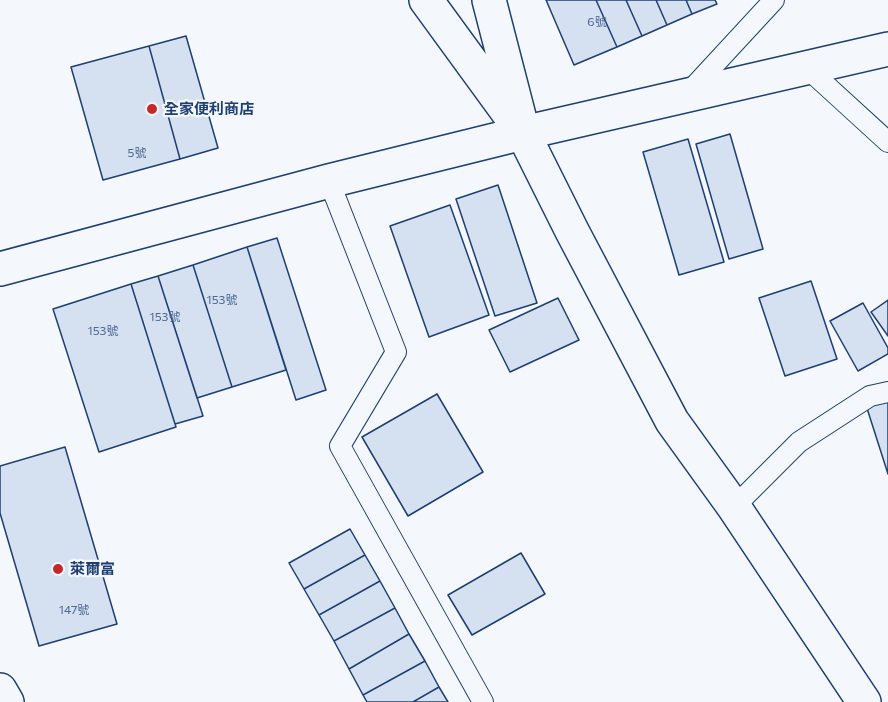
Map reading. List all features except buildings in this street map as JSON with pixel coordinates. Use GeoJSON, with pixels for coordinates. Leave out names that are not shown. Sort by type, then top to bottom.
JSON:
{"type":"FeatureCollection","features":[{"type":"Feature","properties":{"kind":"main road"},"geometry":{"type":"LineString","coordinates":[[426,0],[523,133],[672,421],[734,507],[864,702]]}},
{"type":"Feature","properties":{"kind":"main road"},"geometry":{"type":"LineString","coordinates":[[489,0],[523,133]]}},
{"type":"Feature","properties":{"kind":"main road"},"geometry":{"type":"LineString","coordinates":[[0,270],[329,181],[523,133],[888,49]]}},
{"type":"Feature","properties":{"kind":"main road"},"geometry":{"type":"LineString","coordinates":[[0,690],[7,702]]}},
{"type":"Feature","properties":{"kind":"lane"},"geometry":{"type":"LineString","coordinates":[[685,96],[774,0]]}},
{"type":"Feature","properties":{"kind":"lane"},"geometry":{"type":"LineString","coordinates":[[807,68],[888,142]]}},
{"type":"Feature","properties":{"kind":"lane"},"geometry":{"type":"LineString","coordinates":[[329,181],[396,352],[340,446],[483,702]]}},
{"type":"Feature","properties":{"kind":"lane"},"geometry":{"type":"LineString","coordinates":[[734,507],[800,442],[870,396],[888,392]]}},
{"type":"Feature","properties":{"kind":"place","name":"全家便利商店"},"geometry":{"type":"Point","coordinates":[152,109]}},
{"type":"Feature","properties":{"kind":"place","name":"萊爾富"},"geometry":{"type":"Point","coordinates":[58,569]}}]}
